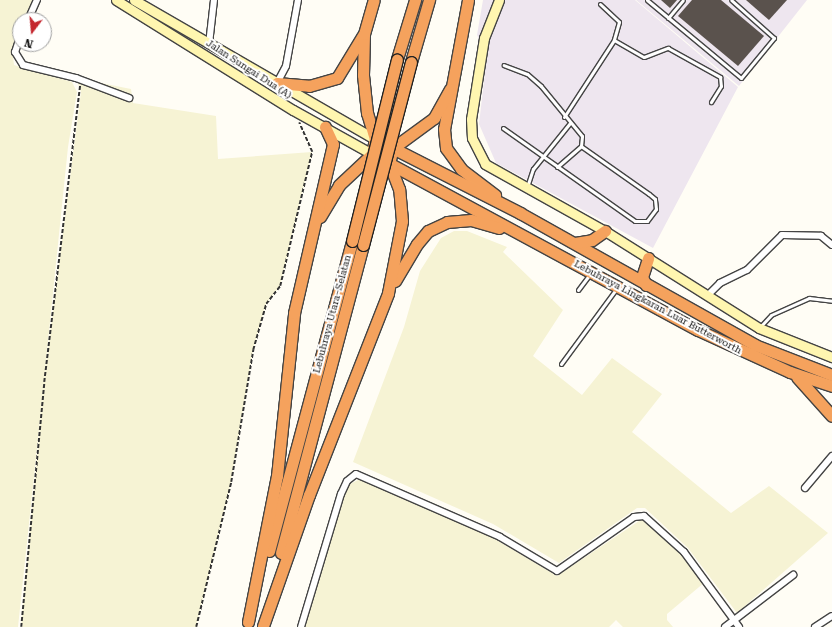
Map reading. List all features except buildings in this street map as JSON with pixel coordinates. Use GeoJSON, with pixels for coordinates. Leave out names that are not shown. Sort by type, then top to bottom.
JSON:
{"type":"FeatureCollection","features":[{"type":"Feature","properties":{"kind":"highway"},"geometry":{"type":"LineString","coordinates":[[314,227],[339,185],[372,154],[375,139],[367,113],[363,76],[364,34],[374,0]]}},
{"type":"Feature","properties":{"kind":"highway","name":"Lebuhraya Utara–Selatan"},"geometry":{"type":"LineString","coordinates":[[247,624],[352,241],[397,59],[415,0]]}},
{"type":"Feature","properties":{"kind":"highway","name":"Lebuhraya Utara–Selatan"},"geometry":{"type":"LineString","coordinates":[[263,627],[411,62],[429,0]]}},
{"type":"Feature","properties":{"kind":"highway"},"geometry":{"type":"LineString","coordinates":[[468,0],[450,89],[444,129],[446,148],[461,169],[520,213]]}},
{"type":"Feature","properties":{"kind":"highway"},"geometry":{"type":"LineString","coordinates":[[277,83],[309,86],[337,78],[364,34]]}},
{"type":"Feature","properties":{"kind":"highway"},"geometry":{"type":"LineString","coordinates":[[388,293],[402,221],[399,189],[389,163],[393,148],[434,118],[450,89]]}},
{"type":"Feature","properties":{"kind":"highway"},"geometry":{"type":"LineString","coordinates":[[247,624],[277,476],[294,313],[333,144],[325,127]]}},
{"type":"Feature","properties":{"kind":"highway"},"geometry":{"type":"LineString","coordinates":[[375,139],[520,213]]}},
{"type":"Feature","properties":{"kind":"highway"},"geometry":{"type":"LineString","coordinates":[[372,154],[519,234]]}},
{"type":"Feature","properties":{"kind":"highway","name":"Lebuhraya Lingkaran Luar Butterworth"},"geometry":{"type":"LineString","coordinates":[[520,213],[755,345],[832,374]]}},
{"type":"Feature","properties":{"kind":"highway"},"geometry":{"type":"LineString","coordinates":[[263,627],[309,495],[388,293],[417,244],[428,231],[447,222],[471,220],[519,234]]}},
{"type":"Feature","properties":{"kind":"highway"},"geometry":{"type":"LineString","coordinates":[[574,243],[592,240],[605,231]]}},
{"type":"Feature","properties":{"kind":"highway","name":"Lebuhraya Lingkaran Luar Butterworth"},"geometry":{"type":"LineString","coordinates":[[519,234],[592,271],[698,330],[790,372],[832,386]]}},
{"type":"Feature","properties":{"kind":"highway"},"geometry":{"type":"LineString","coordinates":[[646,285],[642,277],[648,258]]}},
{"type":"Feature","properties":{"kind":"highway"},"geometry":{"type":"LineString","coordinates":[[790,372],[806,384],[832,416]]}},
{"type":"Feature","properties":{"kind":"main road","name":"Jalan Sungai Dua (A)"},"geometry":{"type":"LineString","coordinates":[[116,0],[293,110],[372,154]]}},
{"type":"Feature","properties":{"kind":"main road","name":"Jalan Sungai Dua (A)"},"geometry":{"type":"LineString","coordinates":[[134,0],[375,139]]}},
{"type":"Feature","properties":{"kind":"main road"},"geometry":{"type":"LineString","coordinates":[[500,0],[484,38],[474,83],[472,138],[485,164],[526,189],[605,231],[759,328],[832,357]]}},
{"type":"Feature","properties":{"kind":"street"},"geometry":{"type":"LineString","coordinates":[[32,12],[37,0]]}},
{"type":"Feature","properties":{"kind":"street"},"geometry":{"type":"LineString","coordinates":[[209,44],[214,0]]}},
{"type":"Feature","properties":{"kind":"street"},"geometry":{"type":"LineString","coordinates":[[277,83],[286,66],[298,0]]}},
{"type":"Feature","properties":{"kind":"street"},"geometry":{"type":"LineString","coordinates":[[15,52],[24,65],[76,78],[129,98]]}},
{"type":"Feature","properties":{"kind":"street"},"geometry":{"type":"LineString","coordinates":[[708,296],[720,283],[747,270],[782,235],[821,236],[832,245]]}},
{"type":"Feature","properties":{"kind":"street"},"geometry":{"type":"LineString","coordinates":[[805,488],[832,456]]}},
{"type":"Feature","properties":{"kind":"street"},"geometry":{"type":"LineString","coordinates":[[301,627],[341,494],[347,482],[356,474],[500,537],[557,571],[634,517],[644,516],[684,552],[739,627]]}},
{"type":"Feature","properties":{"kind":"street"},"geometry":{"type":"LineString","coordinates":[[725,627],[793,575]]}},
{"type":"Feature","properties":{"kind":"street"},"geometry":{"type":"LineString","coordinates":[[815,627],[832,616]]}},
{"type":"Feature","properties":{"kind":"lane"},"geometry":{"type":"LineString","coordinates":[[647,0],[740,78],[774,37],[731,0]]}},
{"type":"Feature","properties":{"kind":"lane"},"geometry":{"type":"LineString","coordinates":[[668,18],[683,0]]}},
{"type":"Feature","properties":{"kind":"lane"},"geometry":{"type":"LineString","coordinates":[[564,117],[614,40],[619,22],[600,4]]}},
{"type":"Feature","properties":{"kind":"lane"},"geometry":{"type":"LineString","coordinates":[[614,40],[644,57],[668,48],[720,77],[721,86],[711,102]]}},
{"type":"Feature","properties":{"kind":"lane"},"geometry":{"type":"LineString","coordinates":[[504,64],[526,74],[542,86],[564,117],[582,136],[581,146],[557,167]]}},
{"type":"Feature","properties":{"kind":"lane"},"geometry":{"type":"LineString","coordinates":[[526,189],[533,169],[570,123]]}},
{"type":"Feature","properties":{"kind":"lane"},"geometry":{"type":"LineString","coordinates":[[503,128],[622,214],[641,223],[647,221],[656,209],[655,199],[581,146]]}},
{"type":"Feature","properties":{"kind":"lane"},"geometry":{"type":"LineString","coordinates":[[578,290],[592,271]]}},
{"type":"Feature","properties":{"kind":"lane"},"geometry":{"type":"LineString","coordinates":[[561,364],[618,286]]}},
{"type":"Feature","properties":{"kind":"lane"},"geometry":{"type":"LineString","coordinates":[[759,328],[771,315],[809,298],[832,301]]}},
{"type":"Feature","properties":{"kind":"path"},"geometry":{"type":"LineString","coordinates":[[21,627],[52,304],[81,92],[76,78]]}},
{"type":"Feature","properties":{"kind":"path"},"geometry":{"type":"LineString","coordinates":[[196,627],[230,482],[253,350],[266,304],[280,286],[312,152],[293,110]]}},
{"type":"Feature","properties":{"kind":"shaded area"},"geometry":{"type":"Polygon","coordinates":[[[0,0],[34,0],[29,12],[12,12],[12,52],[14,65],[72,82],[77,92],[68,147],[44,380],[81,92],[76,78],[131,89],[133,103],[216,116],[218,159],[312,152],[280,286],[266,304],[253,350],[231,482],[196,627],[21,627],[44,382],[18,627],[0,627],[0,0]]]}},
{"type":"Feature","properties":{"kind":"shaded area"},"geometry":{"type":"Polygon","coordinates":[[[483,0],[635,0],[738,87],[653,248],[496,163],[479,124],[487,55],[477,35],[483,0]]]}},
{"type":"Feature","properties":{"kind":"shaded area"},"geometry":{"type":"Polygon","coordinates":[[[636,0],[807,0],[739,86],[636,0]]]}},
{"type":"Feature","properties":{"kind":"shaded area"},"geometry":{"type":"Polygon","coordinates":[[[454,231],[467,231],[507,247],[503,252],[563,310],[533,356],[582,395],[612,358],[662,394],[632,432],[731,513],[769,486],[828,533],[737,613],[688,548],[645,508],[637,508],[559,563],[493,524],[353,462],[404,327],[420,271],[441,238],[454,231]]]}},
{"type":"Feature","properties":{"kind":"shaded area"},"geometry":{"type":"Polygon","coordinates":[[[362,478],[495,539],[557,576],[642,519],[683,554],[705,582],[667,614],[667,620],[673,627],[623,627],[616,620],[609,627],[303,627],[348,485],[362,478]]]}}]}
